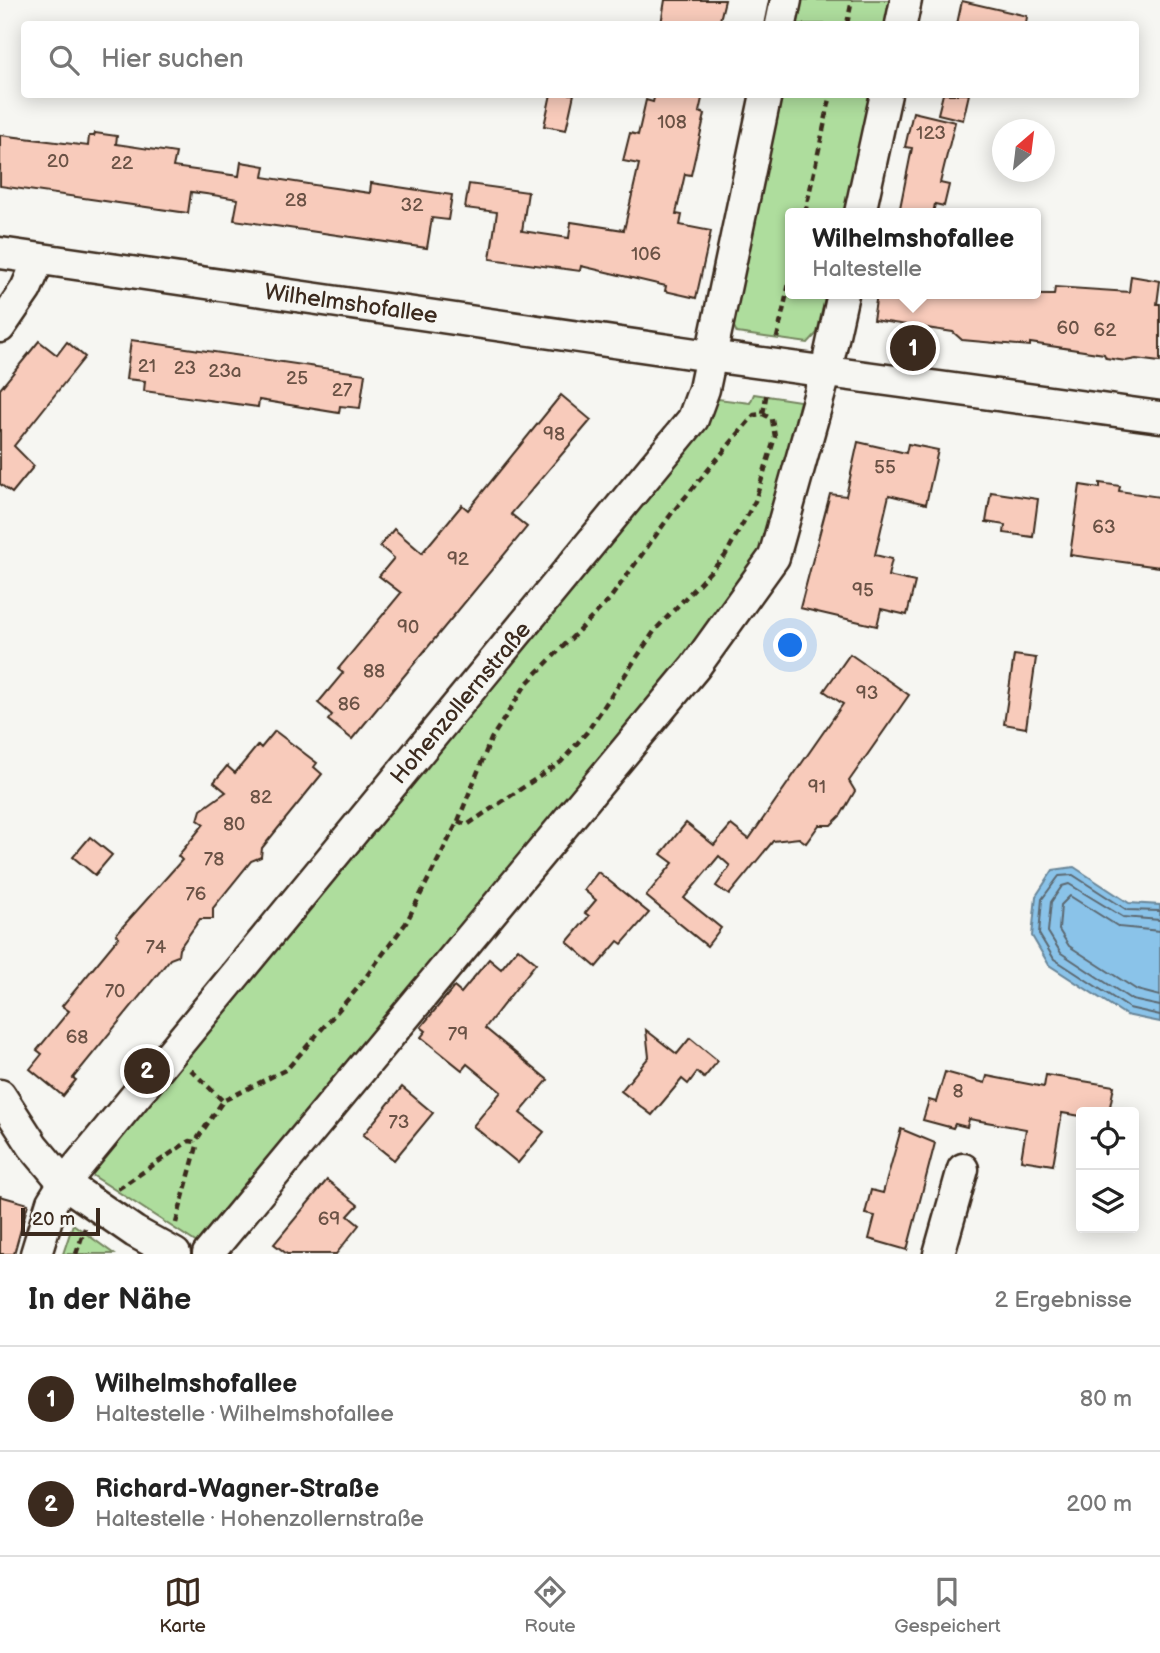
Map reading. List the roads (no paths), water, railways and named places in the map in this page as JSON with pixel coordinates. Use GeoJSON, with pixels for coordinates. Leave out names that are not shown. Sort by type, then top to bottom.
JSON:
{"type":"FeatureCollection","features":[{"type":"Feature","properties":{"kind":"street"},"geometry":{"type":"LineString","coordinates":[[782,21],[786,0]]}},
{"type":"Feature","properties":{"kind":"street"},"geometry":{"type":"LineString","coordinates":[[902,21],[906,0]]}},
{"type":"Feature","properties":{"kind":"street","name":"Hohenzollernstraße"},"geometry":{"type":"LineString","coordinates":[[36,1254],[52,1202],[64,1183],[684,433],[700,402],[765,98]]}},
{"type":"Feature","properties":{"kind":"street"},"geometry":{"type":"LineString","coordinates":[[861,208],[885,98]]}},
{"type":"Feature","properties":{"kind":"street","name":"Wilhelmshofallee"},"geometry":{"type":"LineString","coordinates":[[0,253],[710,356],[1160,417]]}},
{"type":"Feature","properties":{"kind":"street"},"geometry":{"type":"LineString","coordinates":[[0,327],[26,289],[39,259]]}},
{"type":"Feature","properties":{"kind":"street"},"geometry":{"type":"LineString","coordinates":[[208,1254],[695,667],[774,557],[826,371],[842,299]]}},
{"type":"Feature","properties":{"kind":"street"},"geometry":{"type":"LineString","coordinates":[[0,1095],[33,1146],[64,1183],[93,1205],[172,1253]]}},
{"type":"Feature","properties":{"kind":"street"},"geometry":{"type":"LineString","coordinates":[[939,1254],[963,1170]]}},
{"type":"Feature","properties":{"kind":"water"},"geometry":{"type":"Polygon","coordinates":[[[1074,867],[1129,903],[1160,905],[1160,1022],[1126,1015],[1049,965],[1032,936],[1036,896],[1053,870],[1074,867]]]}},
{"type":"Feature","properties":{"kind":"place","name":"Wilhelmshofallee"},"geometry":{"type":"Point","coordinates":[913,348]}},
{"type":"Feature","properties":{"kind":"place","name":"Richard-Wagner-Straße"},"geometry":{"type":"Point","coordinates":[147,1071]}}]}
